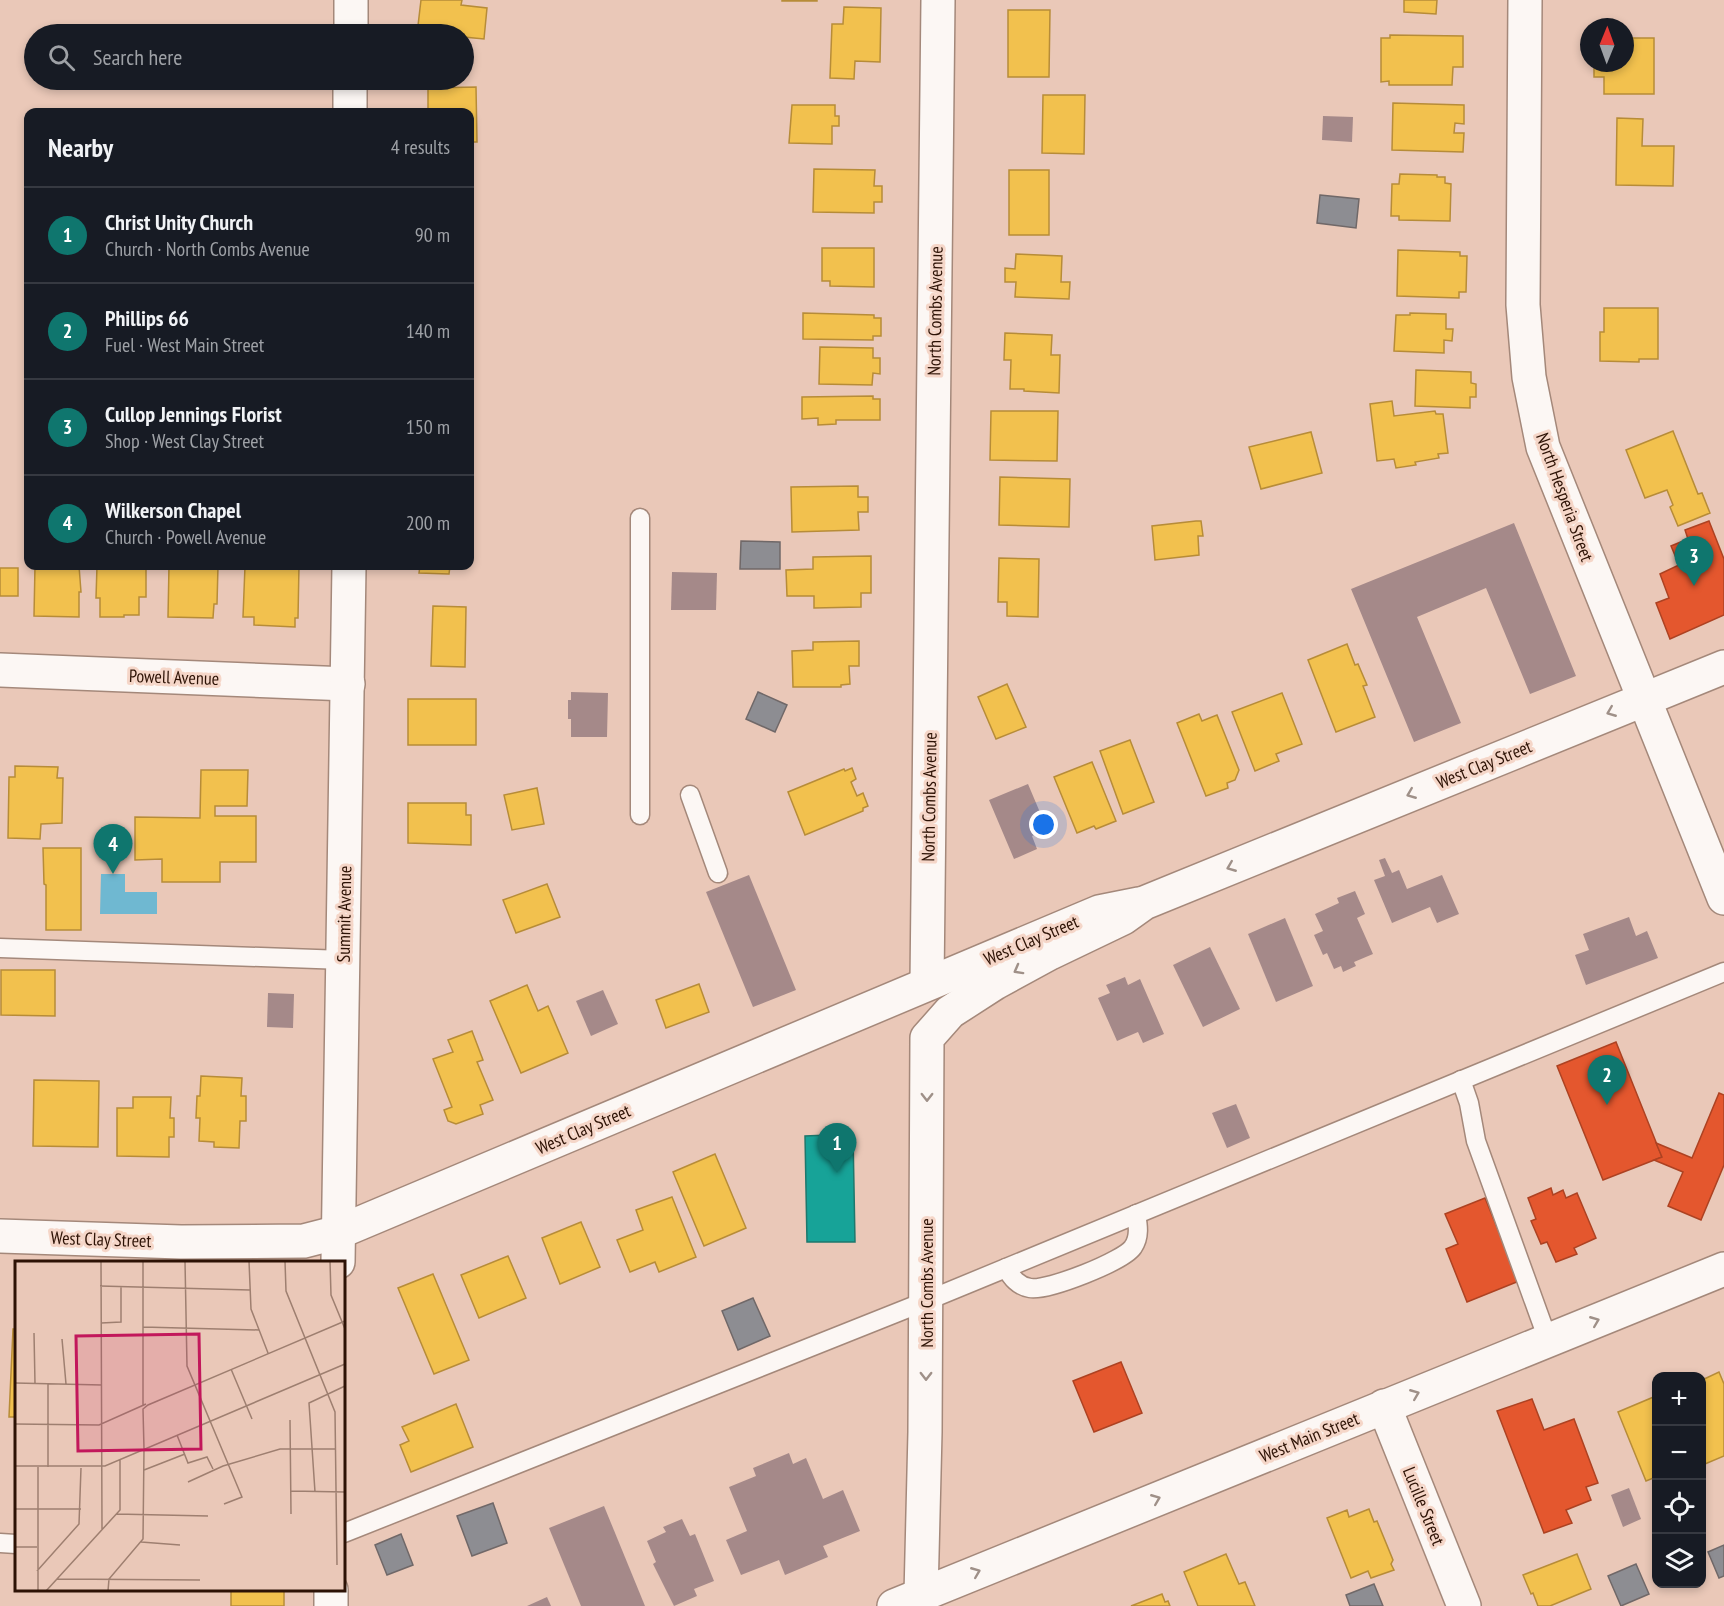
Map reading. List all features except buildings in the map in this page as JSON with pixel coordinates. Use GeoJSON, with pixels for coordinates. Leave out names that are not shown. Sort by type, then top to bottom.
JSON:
{"type":"FeatureCollection","features":[{"type":"Feature","properties":{"kind":"street"},"geometry":{"type":"LineString","coordinates":[[351,0],[351,24]]}},
{"type":"Feature","properties":{"kind":"street","name":"North Combs Avenue"},"geometry":{"type":"LineString","coordinates":[[912,1602],[926,1432],[927,983],[938,0]]}},
{"type":"Feature","properties":{"kind":"street","name":"North Hesperia Street"},"geometry":{"type":"LineString","coordinates":[[1525,0],[1523,305],[1529,377],[1544,447],[1724,898]]}},
{"type":"Feature","properties":{"kind":"street"},"geometry":{"type":"LineString","coordinates":[[350,90],[350,108]]}},
{"type":"Feature","properties":{"kind":"street","name":"Summit Avenue"},"geometry":{"type":"LineString","coordinates":[[339,1247],[349,570]]}},
{"type":"Feature","properties":{"kind":"street","name":"West Clay Street"},"geometry":{"type":"LineString","coordinates":[[0,1236],[181,1242],[304,1241],[339,1247],[927,983],[1099,912],[1143,903],[1724,667]]}},
{"type":"Feature","properties":{"kind":"street","name":"Powell Avenue"},"geometry":{"type":"LineString","coordinates":[[0,670],[348,684]]}},
{"type":"Feature","properties":{"kind":"street","name":"West Clay Street"},"geometry":{"type":"LineString","coordinates":[[927,1038],[950,1012],[995,983],[1050,953],[1123,918],[1143,903]]}},
{"type":"Feature","properties":{"kind":"street","name":"West Main Street"},"geometry":{"type":"LineString","coordinates":[[912,1602],[1384,1406],[1724,1269]]}},
{"type":"Feature","properties":{"kind":"street","name":"Lucille Street"},"geometry":{"type":"LineString","coordinates":[[1384,1406],[1464,1606]]}},
{"type":"Feature","properties":{"kind":"lane"},"geometry":{"type":"LineString","coordinates":[[640,518],[640,815]]}},
{"type":"Feature","properties":{"kind":"lane"},"geometry":{"type":"LineString","coordinates":[[690,795],[718,873]]}},
{"type":"Feature","properties":{"kind":"lane"},"geometry":{"type":"LineString","coordinates":[[0,948],[344,960]]}},
{"type":"Feature","properties":{"kind":"lane"},"geometry":{"type":"LineString","coordinates":[[345,1533],[926,1301],[1724,972]]}},
{"type":"Feature","properties":{"kind":"lane"},"geometry":{"type":"LineString","coordinates":[[1461,1080],[1469,1103],[1476,1141],[1548,1340]]}},
{"type":"Feature","properties":{"kind":"lane"},"geometry":{"type":"LineString","coordinates":[[1006,1268],[1015,1282],[1030,1288],[1048,1287],[1122,1258],[1134,1246],[1138,1231],[1136,1214]]}},
{"type":"Feature","properties":{"kind":"lane"},"geometry":{"type":"LineString","coordinates":[[0,1543],[15,1544]]}},
{"type":"Feature","properties":{"kind":"water"},"geometry":{"type":"Polygon","coordinates":[[[101,874],[125,874],[125,892],[157,892],[157,914],[100,914],[101,874]]]}},
{"type":"Feature","properties":{"kind":"place","name":"Cullop Jennings Florist"},"geometry":{"type":"Point","coordinates":[1694,586]}},
{"type":"Feature","properties":{"kind":"place","name":"Wilkerson Chapel"},"geometry":{"type":"Point","coordinates":[113,874]}},
{"type":"Feature","properties":{"kind":"place","name":"Phillips 66"},"geometry":{"type":"Point","coordinates":[1607,1105]}},
{"type":"Feature","properties":{"kind":"place","name":"Christ Unity Church"},"geometry":{"type":"Point","coordinates":[837,1173]}}]}
